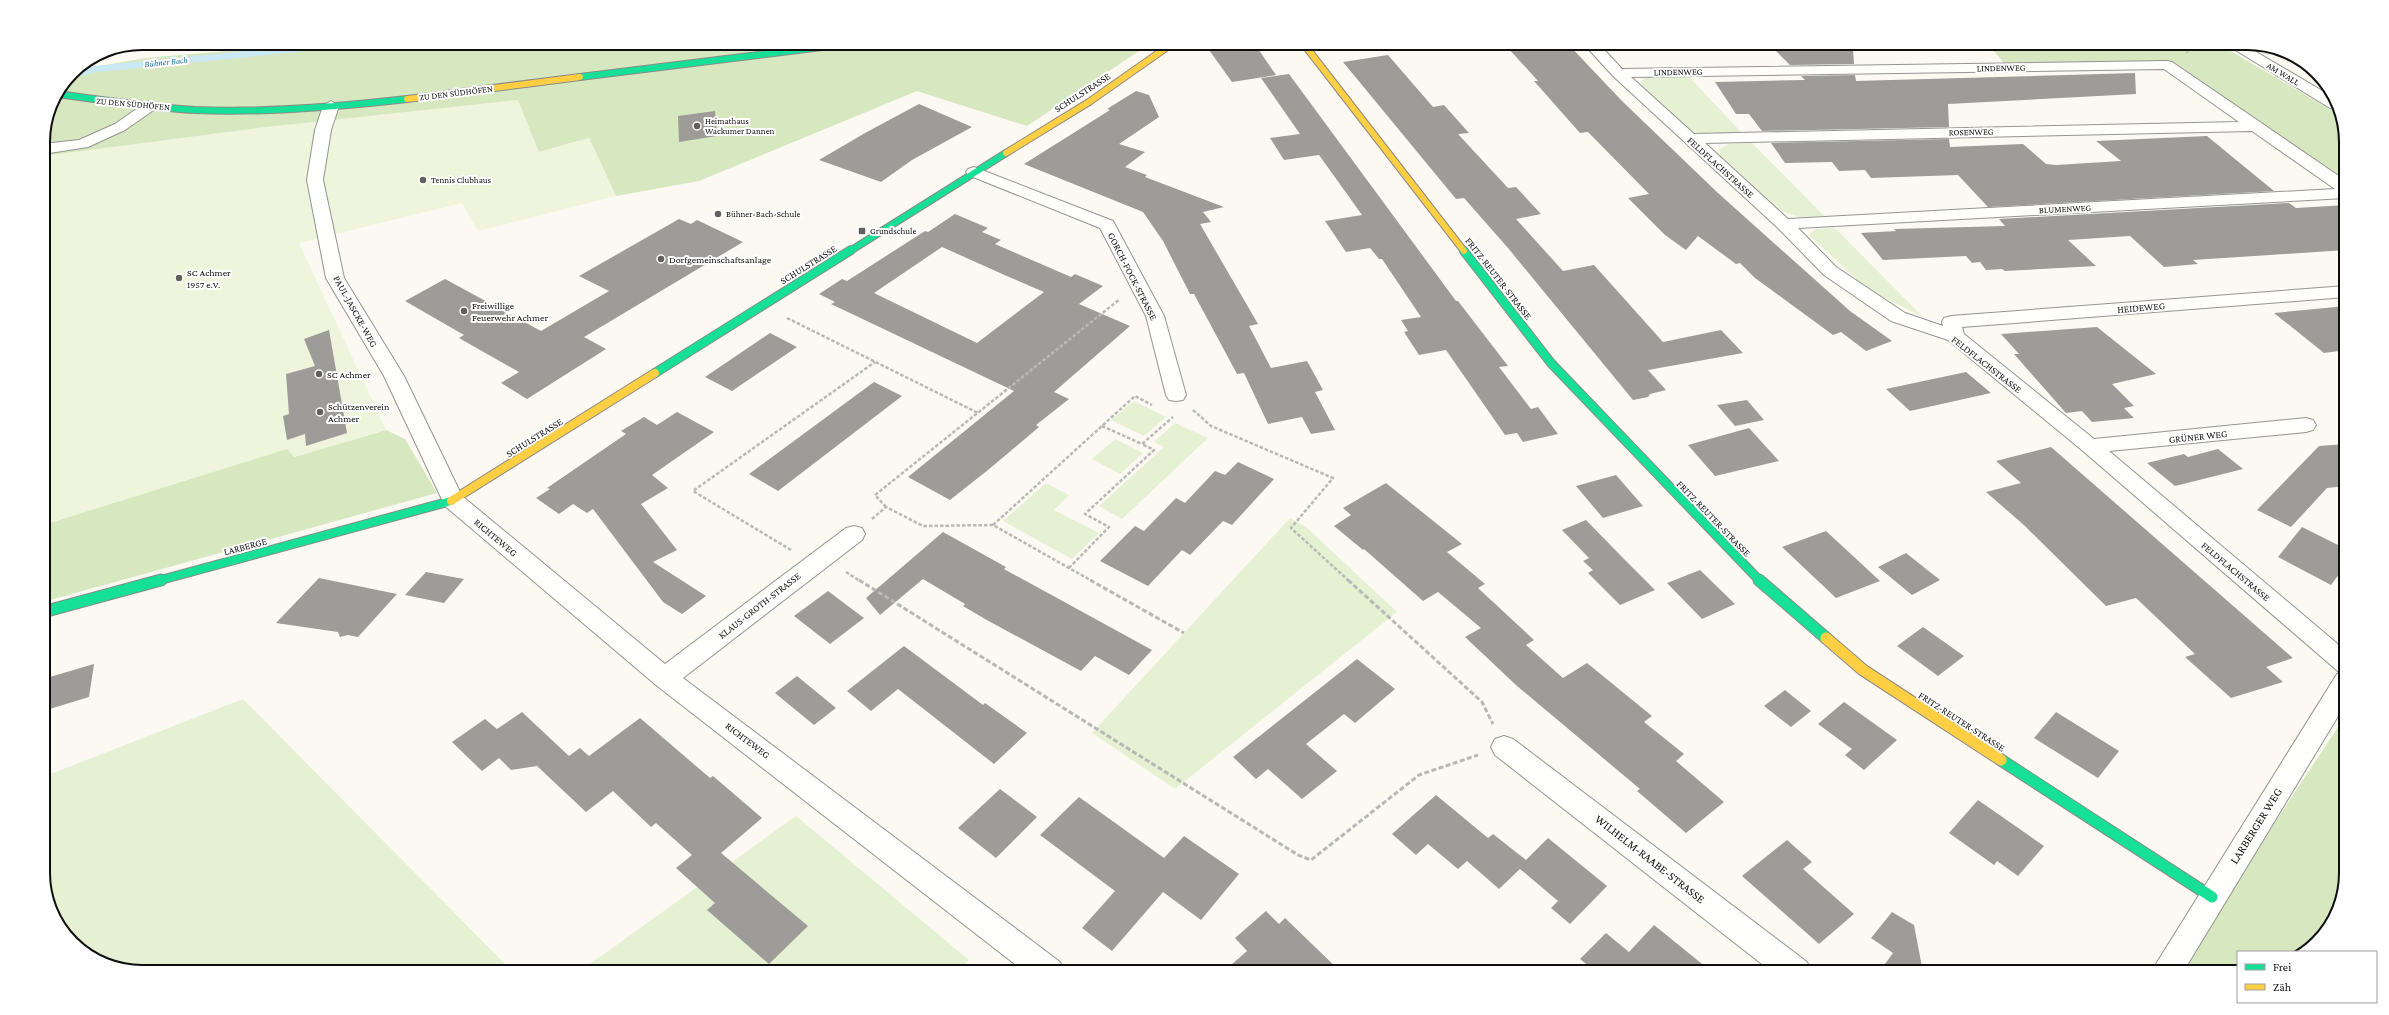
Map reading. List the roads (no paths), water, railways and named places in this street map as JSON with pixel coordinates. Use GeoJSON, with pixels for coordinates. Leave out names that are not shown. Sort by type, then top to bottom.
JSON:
{"type":"FeatureCollection","features":[{"type":"Feature","properties":{"kind":"street","name":"ZU DEN SÜDHÖFEN"},"geometry":{"type":"LineString","coordinates":[[63,95],[150,106],[216,110],[366,104],[798,50]]}},
{"type":"Feature","properties":{"kind":"street","name":"SCHULSTRASSE"},"geometry":{"type":"LineString","coordinates":[[453,501],[974,172],[1089,102],[1163,50]]}},
{"type":"Feature","properties":{"kind":"street","name":"FRITZ-REUTER-STRASSE"},"geometry":{"type":"LineString","coordinates":[[1308,50],[1551,363],[1753,575],[1863,670],[2212,897]]}},
{"type":"Feature","properties":{"kind":"street","name":"FELDFLACHSTRASSE"},"geometry":{"type":"LineString","coordinates":[[1597,50],[1618,73],[1784,224],[1830,272],[1898,317],[1955,336],[2090,446],[2339,659]]}},
{"type":"Feature","properties":{"kind":"street","name":"AM WALL"},"geometry":{"type":"LineString","coordinates":[[2243,50],[2330,103]]}},
{"type":"Feature","properties":{"kind":"street","name":"LINDENWEG"},"geometry":{"type":"LineString","coordinates":[[1618,73],[2167,65],[2252,126],[2339,184]]}},
{"type":"Feature","properties":{"kind":"street"},"geometry":{"type":"LineString","coordinates":[[50,148],[82,144],[120,127],[150,106]]}},
{"type":"Feature","properties":{"kind":"street","name":"PAUL-JASCKE-WEG"},"geometry":{"type":"LineString","coordinates":[[332,106],[323,130],[315,180],[335,278],[394,376],[453,501]]}},
{"type":"Feature","properties":{"kind":"street","name":"ROSENWEG"},"geometry":{"type":"LineString","coordinates":[[1690,139],[2252,126]]}},
{"type":"Feature","properties":{"kind":"street","name":"GORCH-FOCK-STRASSE"},"geometry":{"type":"LineString","coordinates":[[974,172],[1107,225],[1155,316],[1176,395]]}},
{"type":"Feature","properties":{"kind":"street","name":"BLUMENWEG"},"geometry":{"type":"LineString","coordinates":[[1784,224],[2339,193]]}},
{"type":"Feature","properties":{"kind":"street","name":"HEIDEWEG"},"geometry":{"type":"LineString","coordinates":[[1955,336],[1951,322],[2339,292]]}},
{"type":"Feature","properties":{"kind":"street","name":"GRÜNER WEG"},"geometry":{"type":"LineString","coordinates":[[2090,446],[2306,426]]}},
{"type":"Feature","properties":{"kind":"street","name":"LARBERGE"},"geometry":{"type":"LineString","coordinates":[[50,610],[453,501]]}},
{"type":"Feature","properties":{"kind":"street","name":"RICHTEWEG"},"geometry":{"type":"LineString","coordinates":[[453,501],[665,678],[1040,965]]}},
{"type":"Feature","properties":{"kind":"street","name":"KLAUS-GROTH-STRASSE"},"geometry":{"type":"LineString","coordinates":[[665,678],[854,534]]}},
{"type":"Feature","properties":{"kind":"street","name":"LARBERGER WEG"},"geometry":{"type":"LineString","coordinates":[[2170,965],[2339,692]]}},
{"type":"Feature","properties":{"kind":"street","name":"WILHELM-RAABE-STRASSE"},"geometry":{"type":"LineString","coordinates":[[1504,747],[1787,965]]}},
{"type":"Feature","properties":{"kind":"waterway","name":"Bühner Bach"},"geometry":{"type":"LineString","coordinates":[[82,72],[96,69],[287,50]]}},
{"type":"Feature","properties":{"kind":"place","name":"Heimathaus Wackumer Dannen"},"geometry":{"type":"Point","coordinates":[697,126]}},
{"type":"Feature","properties":{"kind":"place","name":"Tennis Clubhaus"},"geometry":{"type":"Point","coordinates":[423,180]}},
{"type":"Feature","properties":{"kind":"place","name":"Bühner-Bach-Schule"},"geometry":{"type":"Point","coordinates":[718,214]}},
{"type":"Feature","properties":{"kind":"place","name":"Grundschule"},"geometry":{"type":"Point","coordinates":[862,231]}},
{"type":"Feature","properties":{"kind":"place","name":"Dorfgemeinschaftsanlage"},"geometry":{"type":"Point","coordinates":[661,259]}},
{"type":"Feature","properties":{"kind":"place","name":"SC Achmer 1957 e.V."},"geometry":{"type":"Point","coordinates":[179,278]}},
{"type":"Feature","properties":{"kind":"place","name":"Freiwillige Feuerwehr Achmer"},"geometry":{"type":"Point","coordinates":[464,311]}},
{"type":"Feature","properties":{"kind":"place","name":"SC Achmer"},"geometry":{"type":"Point","coordinates":[319,374]}},
{"type":"Feature","properties":{"kind":"place","name":"Schützenverein Achmer"},"geometry":{"type":"Point","coordinates":[320,412]}}]}
